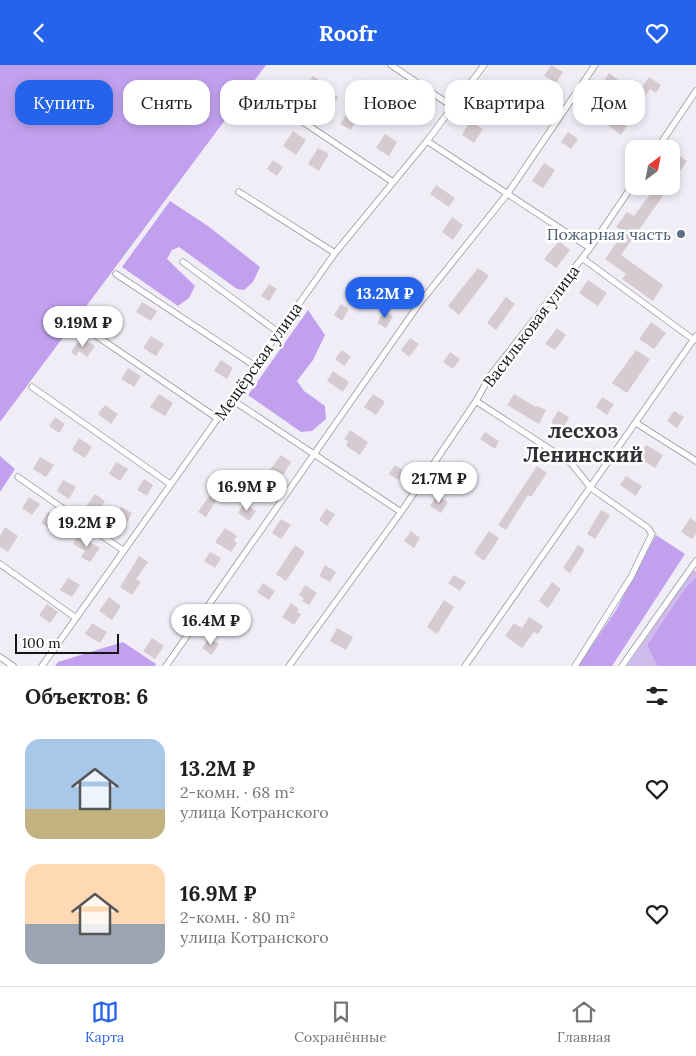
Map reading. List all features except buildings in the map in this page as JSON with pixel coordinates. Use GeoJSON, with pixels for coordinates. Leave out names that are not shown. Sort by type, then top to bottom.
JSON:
{"type":"FeatureCollection","features":[{"type":"Feature","properties":{"kind":"street"},"geometry":{"type":"LineString","coordinates":[[391,65],[445,102]]}},
{"type":"Feature","properties":{"kind":"street","name":"Мещёрская улица"},"geometry":{"type":"LineString","coordinates":[[473,80],[484,65]]}},
{"type":"Feature","properties":{"kind":"street"},"geometry":{"type":"LineString","coordinates":[[166,666],[418,304],[508,193],[595,65]]}},
{"type":"Feature","properties":{"kind":"street"},"geometry":{"type":"LineString","coordinates":[[663,140],[696,91]]}},
{"type":"Feature","properties":{"kind":"street","name":"Мещёрская улица"},"geometry":{"type":"LineString","coordinates":[[42,666],[335,253],[445,117]]}},
{"type":"Feature","properties":{"kind":"street"},"geometry":{"type":"LineString","coordinates":[[307,125],[392,182]]}},
{"type":"Feature","properties":{"kind":"street"},"geometry":{"type":"LineString","coordinates":[[427,141],[590,248]]}},
{"type":"Feature","properties":{"kind":"street"},"geometry":{"type":"LineString","coordinates":[[239,192],[335,253]]}},
{"type":"Feature","properties":{"kind":"street","name":"Васильковая улица"},"geometry":{"type":"LineString","coordinates":[[289,666],[401,512],[476,401],[490,376],[590,248],[626,195]]}},
{"type":"Feature","properties":{"kind":"street"},"geometry":{"type":"LineString","coordinates":[[465,666],[695,338],[582,258]]}},
{"type":"Feature","properties":{"kind":"street"},"geometry":{"type":"LineString","coordinates":[[184,262],[278,332]]}},
{"type":"Feature","properties":{"kind":"street"},"geometry":{"type":"LineString","coordinates":[[116,274],[254,366]]}},
{"type":"Feature","properties":{"kind":"street"},"geometry":{"type":"LineString","coordinates":[[78,324],[217,418]]}},
{"type":"Feature","properties":{"kind":"street"},"geometry":{"type":"LineString","coordinates":[[32,387],[170,484]]}},
{"type":"Feature","properties":{"kind":"street"},"geometry":{"type":"LineString","coordinates":[[231,399],[401,512]]}},
{"type":"Feature","properties":{"kind":"street"},"geometry":{"type":"LineString","coordinates":[[476,401],[571,463],[591,487],[648,528],[652,534],[631,577],[575,666]]}},
{"type":"Feature","properties":{"kind":"street"},"geometry":{"type":"LineString","coordinates":[[636,423],[696,461]]}},
{"type":"Feature","properties":{"kind":"street"},"geometry":{"type":"LineString","coordinates":[[18,477],[124,551]]}},
{"type":"Feature","properties":{"kind":"street"},"geometry":{"type":"LineString","coordinates":[[622,666],[696,561]]}},
{"type":"Feature","properties":{"kind":"street"},"geometry":{"type":"LineString","coordinates":[[0,564],[76,618]]}},
{"type":"Feature","properties":{"kind":"street"},"geometry":{"type":"LineString","coordinates":[[0,657],[13,666]]}},
{"type":"Feature","properties":{"kind":"shaded area"},"geometry":{"type":"Polygon","coordinates":[[[0,65],[266,65],[255,80],[220,80],[221,125],[0,422],[0,65]]]}},
{"type":"Feature","properties":{"kind":"shaded area"},"geometry":{"type":"Polygon","coordinates":[[[170,201],[208,226],[260,267],[253,282],[244,290],[237,289],[179,247],[172,250],[167,259],[195,286],[189,298],[178,306],[122,267],[170,201]]]}},
{"type":"Feature","properties":{"kind":"shaded area"},"geometry":{"type":"Polygon","coordinates":[[[308,310],[325,335],[313,360],[297,381],[304,391],[325,406],[326,419],[312,431],[301,432],[248,395],[308,310]]]}},
{"type":"Feature","properties":{"kind":"shaded area"},"geometry":{"type":"Polygon","coordinates":[[[0,456],[15,469],[0,492],[0,456]]]}},
{"type":"Feature","properties":{"kind":"shaded area"},"geometry":{"type":"Polygon","coordinates":[[[656,535],[685,554],[612,666],[578,666],[616,610],[656,535]]]}},
{"type":"Feature","properties":{"kind":"shaded area"},"geometry":{"type":"Polygon","coordinates":[[[693,570],[696,571],[696,577],[686,587],[647,645],[657,666],[627,666],[693,570]]]}},
{"type":"Feature","properties":{"kind":"shaded area"},"geometry":{"type":"Polygon","coordinates":[[[696,577],[696,666],[657,666],[647,645],[686,587],[696,577]]]}},
{"type":"Feature","properties":{"kind":"shaded area"},"geometry":{"type":"Polygon","coordinates":[[[123,642],[156,664],[155,666],[55,666],[58,662],[123,642]]]}},
{"type":"Feature","properties":{"kind":"place","name":"Пожарная часть"},"geometry":{"type":"Point","coordinates":[681,234]}},
{"type":"Feature","properties":{"kind":"district","name":"лесхоз Ленинский"},"geometry":{"type":"Point","coordinates":[583,443]}}]}
